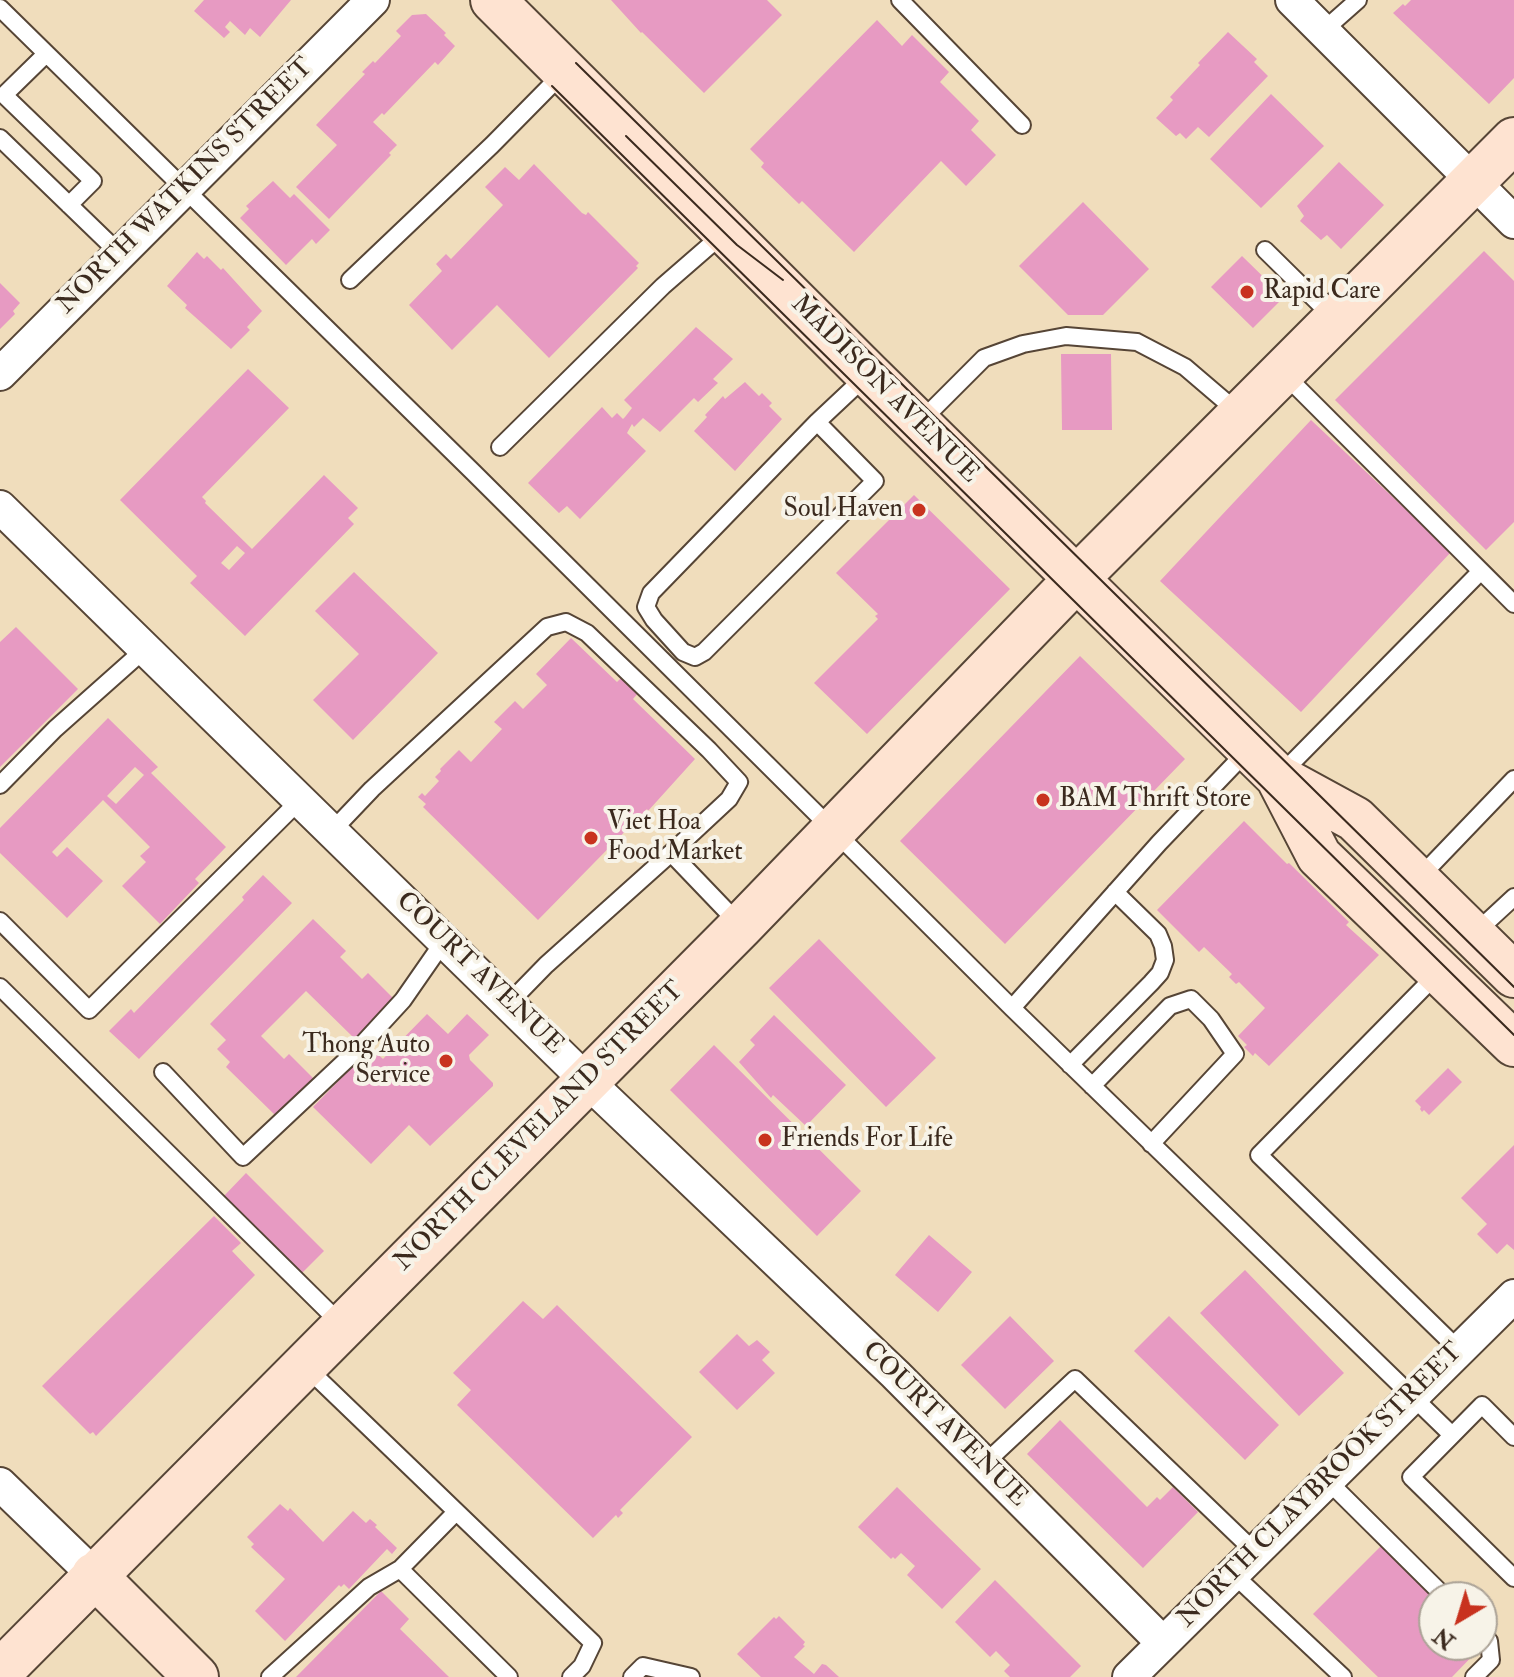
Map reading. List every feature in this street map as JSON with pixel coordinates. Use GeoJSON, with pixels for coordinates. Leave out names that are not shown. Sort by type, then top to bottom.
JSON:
{"type":"FeatureCollection","features":[{"type":"Feature","properties":{"kind":"main road","name":"MADISON AVENUE"},"geometry":{"type":"LineString","coordinates":[[493,0],[1264,763],[1355,819],[1514,975]]}},
{"type":"Feature","properties":{"kind":"main road","name":"NORTH CLEVELAND STREET"},"geometry":{"type":"LineString","coordinates":[[0,1672],[741,926],[1077,579],[1514,140]]}},
{"type":"Feature","properties":{"kind":"main road","name":"MADISON AVENUE"},"geometry":{"type":"LineString","coordinates":[[1264,763],[1319,856],[1514,1044]]}},
{"type":"Feature","properties":{"kind":"main road"},"geometry":{"type":"LineString","coordinates":[[94,1575],[196,1677]]}},
{"type":"Feature","properties":{"kind":"street","name":"NORTH WATKINS STREET"},"geometry":{"type":"LineString","coordinates":[[0,374],[373,0]]}},
{"type":"Feature","properties":{"kind":"street"},"geometry":{"type":"LineString","coordinates":[[1292,0],[1514,222]]}},
{"type":"Feature","properties":{"kind":"street","name":"COURT AVENUE"},"geometry":{"type":"LineString","coordinates":[[0,507],[587,1081],[895,1374],[1163,1643]]}},
{"type":"Feature","properties":{"kind":"street","name":"NORTH CLAYBROOK STREET"},"geometry":{"type":"LineString","coordinates":[[1129,1677],[1514,1296]]}},
{"type":"Feature","properties":{"kind":"street"},"geometry":{"type":"LineString","coordinates":[[0,1484],[94,1575]]}},
{"type":"Feature","properties":{"kind":"lane"},"geometry":{"type":"LineString","coordinates":[[900,0],[1022,125]]}},
{"type":"Feature","properties":{"kind":"lane"},"geometry":{"type":"LineString","coordinates":[[1323,31],[1358,0]]}},
{"type":"Feature","properties":{"kind":"lane"},"geometry":{"type":"LineString","coordinates":[[0,9],[485,483],[1070,1065],[1452,1435]]}},
{"type":"Feature","properties":{"kind":"lane"},"geometry":{"type":"LineString","coordinates":[[46,54],[4,95],[93,181],[69,205]]}},
{"type":"Feature","properties":{"kind":"lane"},"geometry":{"type":"LineString","coordinates":[[350,280],[565,71]]}},
{"type":"Feature","properties":{"kind":"lane"},"geometry":{"type":"LineString","coordinates":[[0,138],[120,254]]}},
{"type":"Feature","properties":{"kind":"lane"},"geometry":{"type":"LineString","coordinates":[[500,447],[663,286],[725,232]]}},
{"type":"Feature","properties":{"kind":"lane"},"geometry":{"type":"LineString","coordinates":[[1265,250],[1335,319]]}},
{"type":"Feature","properties":{"kind":"lane"},"geometry":{"type":"LineString","coordinates":[[919,424],[984,358],[1023,344],[1066,336],[1137,342],[1185,367],[1241,415]]}},
{"type":"Feature","properties":{"kind":"lane"},"geometry":{"type":"LineString","coordinates":[[1283,373],[1514,604]]}},
{"type":"Feature","properties":{"kind":"lane"},"geometry":{"type":"LineString","coordinates":[[817,422],[875,481],[704,652],[695,657],[683,652],[646,607],[651,593],[817,422],[868,374]]}},
{"type":"Feature","properties":{"kind":"lane"},"geometry":{"type":"LineString","coordinates":[[1012,1008],[1159,843],[1264,763],[1481,571]]}},
{"type":"Feature","properties":{"kind":"lane"},"geometry":{"type":"LineString","coordinates":[[332,831],[372,789],[547,627],[566,622],[587,633],[709,750],[739,782],[729,799],[546,965],[509,1003]]}},
{"type":"Feature","properties":{"kind":"lane"},"geometry":{"type":"LineString","coordinates":[[0,785],[55,729],[145,649]]}},
{"type":"Feature","properties":{"kind":"lane"},"geometry":{"type":"LineString","coordinates":[[1418,880],[1514,779]]}},
{"type":"Feature","properties":{"kind":"lane"},"geometry":{"type":"LineString","coordinates":[[0,921],[89,1010],[300,800]]}},
{"type":"Feature","properties":{"kind":"lane"},"geometry":{"type":"LineString","coordinates":[[671,853],[741,926]]}},
{"type":"Feature","properties":{"kind":"lane"},"geometry":{"type":"LineString","coordinates":[[1070,1065],[1160,973],[1165,960],[1158,934],[1115,892]]}},
{"type":"Feature","properties":{"kind":"lane"},"geometry":{"type":"LineString","coordinates":[[1473,935],[1514,897]]}},
{"type":"Feature","properties":{"kind":"lane"},"geometry":{"type":"LineString","coordinates":[[163,1072],[243,1157],[385,1020],[403,1000],[444,941]]}},
{"type":"Feature","properties":{"kind":"lane"},"geometry":{"type":"LineString","coordinates":[[1438,973],[1259,1155],[1459,1350]]}},
{"type":"Feature","properties":{"kind":"lane"},"geometry":{"type":"LineString","coordinates":[[0,987],[343,1326]]}},
{"type":"Feature","properties":{"kind":"lane"},"geometry":{"type":"LineString","coordinates":[[1092,1086],[1170,1006],[1191,999],[1211,1019],[1235,1054],[1151,1144]]}},
{"type":"Feature","properties":{"kind":"lane"},"geometry":{"type":"LineString","coordinates":[[304,1364],[593,1643],[582,1666],[571,1677]]}},
{"type":"Feature","properties":{"kind":"lane"},"geometry":{"type":"LineString","coordinates":[[984,1464],[1075,1379],[1244,1563],[1343,1677]]}},
{"type":"Feature","properties":{"kind":"lane"},"geometry":{"type":"LineString","coordinates":[[1514,1437],[1482,1405],[1411,1477],[1514,1578]]}},
{"type":"Feature","properties":{"kind":"lane"},"geometry":{"type":"LineString","coordinates":[[1328,1481],[1429,1581]]}},
{"type":"Feature","properties":{"kind":"lane"},"geometry":{"type":"LineString","coordinates":[[270,1677],[369,1587],[400,1569],[456,1512]]}},
{"type":"Feature","properties":{"kind":"lane"},"geometry":{"type":"LineString","coordinates":[[400,1569],[509,1677]]}},
{"type":"Feature","properties":{"kind":"lane"},"geometry":{"type":"LineString","coordinates":[[1474,1677],[1490,1661]]}},
{"type":"Feature","properties":{"kind":"lane"},"geometry":{"type":"LineString","coordinates":[[632,1677],[643,1666],[691,1677]]}},
{"type":"Feature","properties":{"kind":"building"},"geometry":{"type":"Polygon","coordinates":[[[204,0],[291,0],[260,37],[250,28],[245,35],[230,21],[225,27],[230,32],[224,38],[194,11],[204,0]]]}},
{"type":"Feature","properties":{"kind":"building"},"geometry":{"type":"Polygon","coordinates":[[[611,0],[767,0],[782,15],[704,93],[611,0]]]}},
{"type":"Feature","properties":{"kind":"building"},"geometry":{"type":"Polygon","coordinates":[[[1411,0],[1514,0],[1514,78],[1489,104],[1393,13],[1411,0]]]}},
{"type":"Feature","properties":{"kind":"building"},"geometry":{"type":"Polygon","coordinates":[[[426,14],[455,46],[373,122],[397,145],[329,219],[296,187],[337,145],[316,125],[365,74],[362,72],[401,36],[396,31],[412,15],[426,14]]]}},
{"type":"Feature","properties":{"kind":"building"},"geometry":{"type":"Polygon","coordinates":[[[877,20],[902,46],[912,35],[949,72],[940,82],[979,121],[971,130],[996,155],[966,186],[941,161],[854,252],[802,201],[799,204],[761,167],[764,163],[750,149],[877,20]]]}},
{"type":"Feature","properties":{"kind":"building"},"geometry":{"type":"Polygon","coordinates":[[[1228,32],[1257,59],[1254,62],[1268,76],[1209,137],[1198,127],[1186,139],[1180,133],[1176,136],[1156,118],[1173,100],[1170,97],[1200,65],[1198,63],[1228,32]]]}},
{"type":"Feature","properties":{"kind":"building"},"geometry":{"type":"Polygon","coordinates":[[[1271,94],[1324,146],[1261,208],[1210,159],[1271,94]]]}},
{"type":"Feature","properties":{"kind":"building"},"geometry":{"type":"Polygon","coordinates":[[[1339,162],[1384,205],[1341,249],[1327,235],[1321,240],[1300,221],[1304,216],[1297,206],[1339,162]]]}},
{"type":"Feature","properties":{"kind":"building"},"geometry":{"type":"Polygon","coordinates":[[[534,164],[582,213],[586,215],[588,212],[639,263],[638,268],[549,358],[497,305],[452,350],[409,305],[442,271],[436,264],[446,254],[451,259],[503,205],[485,187],[505,167],[519,180],[534,164]]]}},
{"type":"Feature","properties":{"kind":"building"},"geometry":{"type":"Polygon","coordinates":[[[273,181],[290,198],[294,194],[330,230],[316,244],[312,239],[286,265],[240,218],[249,209],[246,206],[273,181]]]}},
{"type":"Feature","properties":{"kind":"building"},"geometry":{"type":"Polygon","coordinates":[[[1083,202],[1149,269],[1103,315],[1068,315],[1019,266],[1083,202]]]}},
{"type":"Feature","properties":{"kind":"building"},"geometry":{"type":"Polygon","coordinates":[[[1484,251],[1514,281],[1514,522],[1486,550],[1335,400],[1484,251]]]}},
{"type":"Feature","properties":{"kind":"building"},"geometry":{"type":"Polygon","coordinates":[[[197,252],[204,259],[207,256],[221,270],[223,268],[262,311],[247,327],[250,330],[231,349],[185,308],[187,305],[167,286],[197,252]]]}},
{"type":"Feature","properties":{"kind":"building","name":"Rapid Care"},"geometry":{"type":"Polygon","coordinates":[[[1242,256],[1284,297],[1253,328],[1211,287],[1242,256]]]}},
{"type":"Feature","properties":{"kind":"building"},"geometry":{"type":"Polygon","coordinates":[[[0,283],[20,303],[13,311],[15,314],[0,329],[0,283]]]}},
{"type":"Feature","properties":{"kind":"building"},"geometry":{"type":"Polygon","coordinates":[[[696,327],[733,359],[713,379],[718,383],[698,402],[694,398],[660,432],[643,418],[634,427],[632,424],[627,433],[646,451],[580,519],[567,506],[559,513],[528,483],[602,407],[612,418],[617,413],[623,419],[632,408],[624,400],[696,327]]]}},
{"type":"Feature","properties":{"kind":"building"},"geometry":{"type":"Polygon","coordinates":[[[1061,354],[1111,354],[1112,430],[1062,430],[1061,354]]]}},
{"type":"Feature","properties":{"kind":"building"},"geometry":{"type":"Polygon","coordinates":[[[248,369],[289,408],[202,497],[205,503],[252,549],[324,475],[358,508],[348,518],[354,524],[245,636],[190,583],[197,576],[120,500],[248,369]],[[237,546],[221,563],[229,570],[245,553],[237,546]]]}},
{"type":"Feature","properties":{"kind":"building"},"geometry":{"type":"Polygon","coordinates":[[[745,382],[759,396],[762,393],[772,403],[769,406],[782,419],[735,471],[694,431],[723,396],[725,399],[745,382]]]}},
{"type":"Feature","properties":{"kind":"building"},"geometry":{"type":"Polygon","coordinates":[[[1311,420],[1451,552],[1301,712],[1160,581],[1311,420]]]}},
{"type":"Feature","properties":{"kind":"building"},"geometry":{"type":"Polygon","coordinates":[[[914,495],[1010,589],[867,734],[814,683],[878,619],[875,616],[878,614],[836,573],[914,495]]]}},
{"type":"Feature","properties":{"kind":"building"},"geometry":{"type":"Polygon","coordinates":[[[354,572],[438,653],[353,740],[313,700],[359,654],[315,611],[354,572]]]}},
{"type":"Feature","properties":{"kind":"building"},"geometry":{"type":"Polygon","coordinates":[[[16,627],[78,689],[0,767],[0,642],[16,627]]]}},
{"type":"Feature","properties":{"kind":"building"},"geometry":{"type":"Polygon","coordinates":[[[571,638],[617,682],[623,676],[639,692],[633,699],[695,759],[648,811],[538,920],[423,807],[426,804],[418,797],[422,793],[425,796],[439,781],[435,777],[440,769],[459,750],[471,762],[502,729],[494,722],[515,701],[523,709],[547,685],[536,674],[571,638]]]}},
{"type":"Feature","properties":{"kind":"building","name":"BAM Thrift Store"},"geometry":{"type":"Polygon","coordinates":[[[1080,656],[1185,759],[1005,944],[900,841],[1080,656]]]}},
{"type":"Feature","properties":{"kind":"building"},"geometry":{"type":"Polygon","coordinates":[[[108,718],[158,767],[151,773],[226,847],[195,879],[199,883],[160,924],[122,886],[146,862],[140,856],[150,847],[103,800],[52,852],[57,857],[67,847],[103,881],[67,918],[0,853],[0,828],[108,718]],[[135,767],[107,796],[116,804],[144,775],[135,767]]]}},
{"type":"Feature","properties":{"kind":"building"},"geometry":{"type":"Polygon","coordinates":[[[1244,821],[1379,955],[1269,1066],[1255,1053],[1253,1056],[1238,1036],[1265,1008],[1239,982],[1236,984],[1229,977],[1232,974],[1204,947],[1199,952],[1157,910],[1244,821]]]}},
{"type":"Feature","properties":{"kind":"building"},"geometry":{"type":"Polygon","coordinates":[[[263,875],[292,903],[139,1059],[109,1031],[131,1009],[134,1013],[244,900],[242,897],[263,875]]]}},
{"type":"Feature","properties":{"kind":"building"},"geometry":{"type":"Polygon","coordinates":[[[313,919],[346,951],[340,957],[362,979],[368,973],[394,999],[355,1039],[306,991],[261,1036],[284,1059],[289,1054],[314,1079],[277,1117],[226,1067],[230,1062],[217,1049],[226,1040],[210,1024],[313,919]]]}},
{"type":"Feature","properties":{"kind":"building"},"geometry":{"type":"Polygon","coordinates":[[[819,939],[936,1058],[886,1107],[769,988],[819,939]]]}},
{"type":"Feature","properties":{"kind":"building"},"geometry":{"type":"Polygon","coordinates":[[[427,1014],[448,1034],[467,1014],[489,1035],[469,1055],[493,1086],[430,1146],[409,1125],[371,1164],[313,1107],[371,1048],[383,1059],[427,1014]]]}},
{"type":"Feature","properties":{"kind":"building"},"geometry":{"type":"Polygon","coordinates":[[[774,1015],[846,1085],[806,1126],[773,1095],[771,1098],[739,1062],[755,1045],[750,1040],[774,1015]]]}},
{"type":"Feature","properties":{"kind":"building","name":"Friends For Life"},"geometry":{"type":"Polygon","coordinates":[[[714,1045],[861,1191],[817,1236],[670,1090],[714,1045]]]}},
{"type":"Feature","properties":{"kind":"building"},"geometry":{"type":"Polygon","coordinates":[[[1448,1068],[1462,1082],[1429,1115],[1424,1110],[1422,1112],[1415,1101],[1448,1068]]]}},
{"type":"Feature","properties":{"kind":"building"},"geometry":{"type":"Polygon","coordinates":[[[1514,1145],[1514,1250],[1507,1244],[1497,1254],[1477,1234],[1487,1224],[1461,1198],[1514,1145]]]}},
{"type":"Feature","properties":{"kind":"building"},"geometry":{"type":"Polygon","coordinates":[[[246,1173],[324,1251],[301,1274],[223,1197],[246,1173]]]}},
{"type":"Feature","properties":{"kind":"building"},"geometry":{"type":"Polygon","coordinates":[[[214,1216],[241,1243],[232,1251],[255,1275],[96,1436],[93,1432],[90,1434],[42,1386],[214,1216]]]}},
{"type":"Feature","properties":{"kind":"building"},"geometry":{"type":"Polygon","coordinates":[[[929,1235],[972,1272],[938,1312],[895,1275],[929,1235]]]}},
{"type":"Feature","properties":{"kind":"building"},"geometry":{"type":"Polygon","coordinates":[[[1245,1270],[1344,1373],[1299,1416],[1200,1313],[1245,1270]]]}},
{"type":"Feature","properties":{"kind":"building"},"geometry":{"type":"Polygon","coordinates":[[[523,1301],[543,1319],[557,1305],[692,1437],[620,1510],[623,1513],[618,1518],[616,1515],[593,1538],[457,1405],[471,1390],[453,1373],[523,1301]]]}},
{"type":"Feature","properties":{"kind":"building"},"geometry":{"type":"Polygon","coordinates":[[[1010,1316],[1054,1361],[1005,1409],[961,1365],[1010,1316]]]}},
{"type":"Feature","properties":{"kind":"building"},"geometry":{"type":"Polygon","coordinates":[[[1169,1316],[1279,1425],[1245,1460],[1134,1351],[1169,1316]]]}},
{"type":"Feature","properties":{"kind":"building"},"geometry":{"type":"Polygon","coordinates":[[[737,1334],[749,1346],[757,1340],[770,1352],[762,1360],[775,1373],[737,1410],[699,1372],[737,1334]]]}},
{"type":"Feature","properties":{"kind":"building"},"geometry":{"type":"Polygon","coordinates":[[[1060,1420],[1147,1507],[1173,1487],[1198,1512],[1143,1568],[1027,1454],[1060,1420]]]}},
{"type":"Feature","properties":{"kind":"building"},"geometry":{"type":"Polygon","coordinates":[[[897,1487],[981,1569],[942,1609],[907,1575],[915,1566],[901,1553],[891,1559],[858,1527],[897,1487]]]}},
{"type":"Feature","properties":{"kind":"building"},"geometry":{"type":"Polygon","coordinates":[[[280,1504],[288,1511],[290,1508],[323,1542],[353,1511],[366,1523],[370,1519],[397,1548],[392,1554],[387,1549],[349,1589],[344,1584],[339,1585],[285,1641],[255,1611],[285,1579],[251,1547],[254,1544],[247,1537],[280,1504]]]}},
{"type":"Feature","properties":{"kind":"building"},"geometry":{"type":"Polygon","coordinates":[[[1382,1545],[1419,1581],[1418,1661],[1468,1661],[1452,1677],[1378,1677],[1313,1614],[1382,1545]]]}},
{"type":"Feature","properties":{"kind":"building"},"geometry":{"type":"Polygon","coordinates":[[[995,1580],[1081,1666],[1070,1677],[1010,1677],[1004,1671],[1010,1665],[996,1651],[990,1657],[955,1622],[995,1580]]]}},
{"type":"Feature","properties":{"kind":"building"},"geometry":{"type":"Polygon","coordinates":[[[381,1591],[409,1619],[400,1629],[449,1677],[296,1677],[381,1591]]]}},
{"type":"Feature","properties":{"kind":"building"},"geometry":{"type":"Polygon","coordinates":[[[779,1616],[805,1642],[794,1657],[814,1674],[822,1664],[839,1677],[761,1677],[737,1654],[774,1617],[779,1616]]]}},
{"type":"Feature","properties":{"kind":"tram line"},"geometry":{"type":"LineString","coordinates":[[576,63],[1514,987]]}},
{"type":"Feature","properties":{"kind":"tram line"},"geometry":{"type":"LineString","coordinates":[[552,86],[1514,1035]]}},
{"type":"Feature","properties":{"kind":"tram line"},"geometry":{"type":"LineString","coordinates":[[626,136],[737,245],[783,280]]}},
{"type":"Feature","properties":{"kind":"place","name":"Rapid Care"},"geometry":{"type":"Point","coordinates":[1247,292]}},
{"type":"Feature","properties":{"kind":"place","name":"Soul Haven"},"geometry":{"type":"Point","coordinates":[919,510]}},
{"type":"Feature","properties":{"kind":"place","name":"BAM Thrift Store"},"geometry":{"type":"Point","coordinates":[1043,800]}},
{"type":"Feature","properties":{"kind":"place","name":"Viet Hoa Food Market"},"geometry":{"type":"Point","coordinates":[591,838]}},
{"type":"Feature","properties":{"kind":"place","name":"Thong Auto Service"},"geometry":{"type":"Point","coordinates":[446,1061]}},
{"type":"Feature","properties":{"kind":"place","name":"Friends For Life"},"geometry":{"type":"Point","coordinates":[765,1140]}}]}
